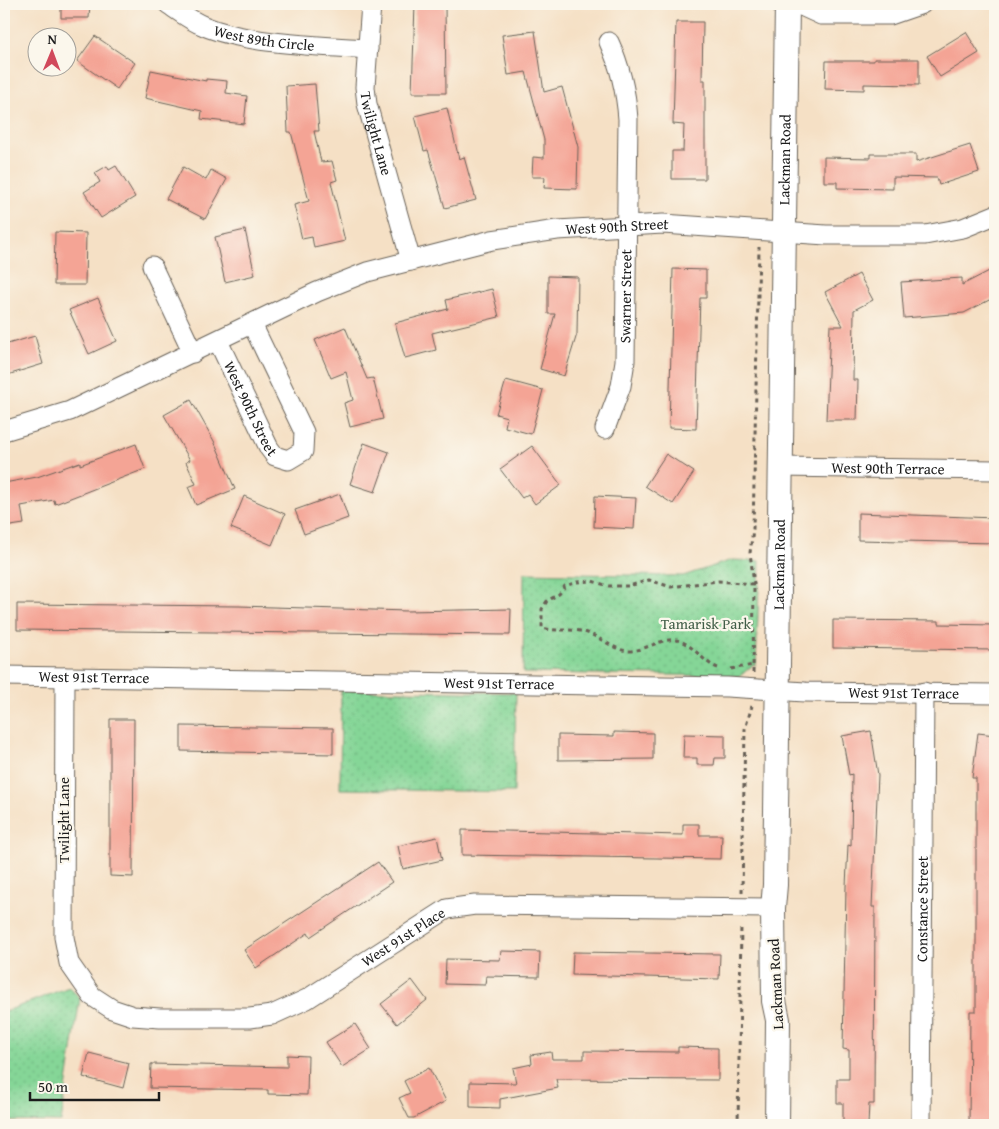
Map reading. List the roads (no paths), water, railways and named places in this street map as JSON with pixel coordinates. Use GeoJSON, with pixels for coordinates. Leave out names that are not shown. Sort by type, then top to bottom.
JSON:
{"type":"FeatureCollection","features":[{"type":"Feature","properties":{"kind":"main road","name":"Lackman Road"},"geometry":{"type":"LineString","coordinates":[[777,1125],[778,1020],[774,1002],[772,908],[775,885],[783,232],[788,4]]}},
{"type":"Feature","properties":{"kind":"street","name":"West 89th Circle"},"geometry":{"type":"LineString","coordinates":[[168,4],[196,22],[229,34],[368,49]]}},
{"type":"Feature","properties":{"kind":"street","name":"Twilight Lane"},"geometry":{"type":"LineString","coordinates":[[371,4],[365,87],[367,104],[411,261]]}},
{"type":"Feature","properties":{"kind":"street"},"geometry":{"type":"LineString","coordinates":[[797,4],[821,15],[890,15],[922,4]]}},
{"type":"Feature","properties":{"kind":"street","name":"Swarner Street"},"geometry":{"type":"LineString","coordinates":[[604,429],[621,386],[625,361],[627,96],[620,65],[610,42]]}},
{"type":"Feature","properties":{"kind":"street","name":"West 90th Street"},"geometry":{"type":"LineString","coordinates":[[4,432],[70,412],[317,292],[367,272],[492,240],[557,230],[627,225],[702,226],[783,232],[890,236],[925,235],[963,228],[995,215]]}},
{"type":"Feature","properties":{"kind":"street"},"geometry":{"type":"LineString","coordinates":[[152,266],[193,352]]}},
{"type":"Feature","properties":{"kind":"street","name":"West 90th Street"},"geometry":{"type":"LineString","coordinates":[[218,341],[269,448],[275,456],[288,460],[303,450],[304,432],[252,324]]}},
{"type":"Feature","properties":{"kind":"street","name":"West 90th Terrace"},"geometry":{"type":"LineString","coordinates":[[780,467],[995,470]]}},
{"type":"Feature","properties":{"kind":"street","name":"West 91st Terrace"},"geometry":{"type":"LineString","coordinates":[[4,676],[995,694]]}},
{"type":"Feature","properties":{"kind":"street","name":"Twilight Lane"},"geometry":{"type":"LineString","coordinates":[[65,677],[64,937],[69,963]]}},
{"type":"Feature","properties":{"kind":"street","name":"Constance Street"},"geometry":{"type":"LineString","coordinates":[[921,1125],[924,692]]}},
{"type":"Feature","properties":{"kind":"street","name":"West 91st Place"},"geometry":{"type":"LineString","coordinates":[[69,963],[92,996],[112,1009],[133,1016],[250,1018],[272,1014],[307,999],[447,909],[475,904],[772,908]]}},
{"type":"Feature","properties":{"kind":"park label","name":"Tamarisk Park"},"geometry":{"type":"Point","coordinates":[706,624]}}]}
